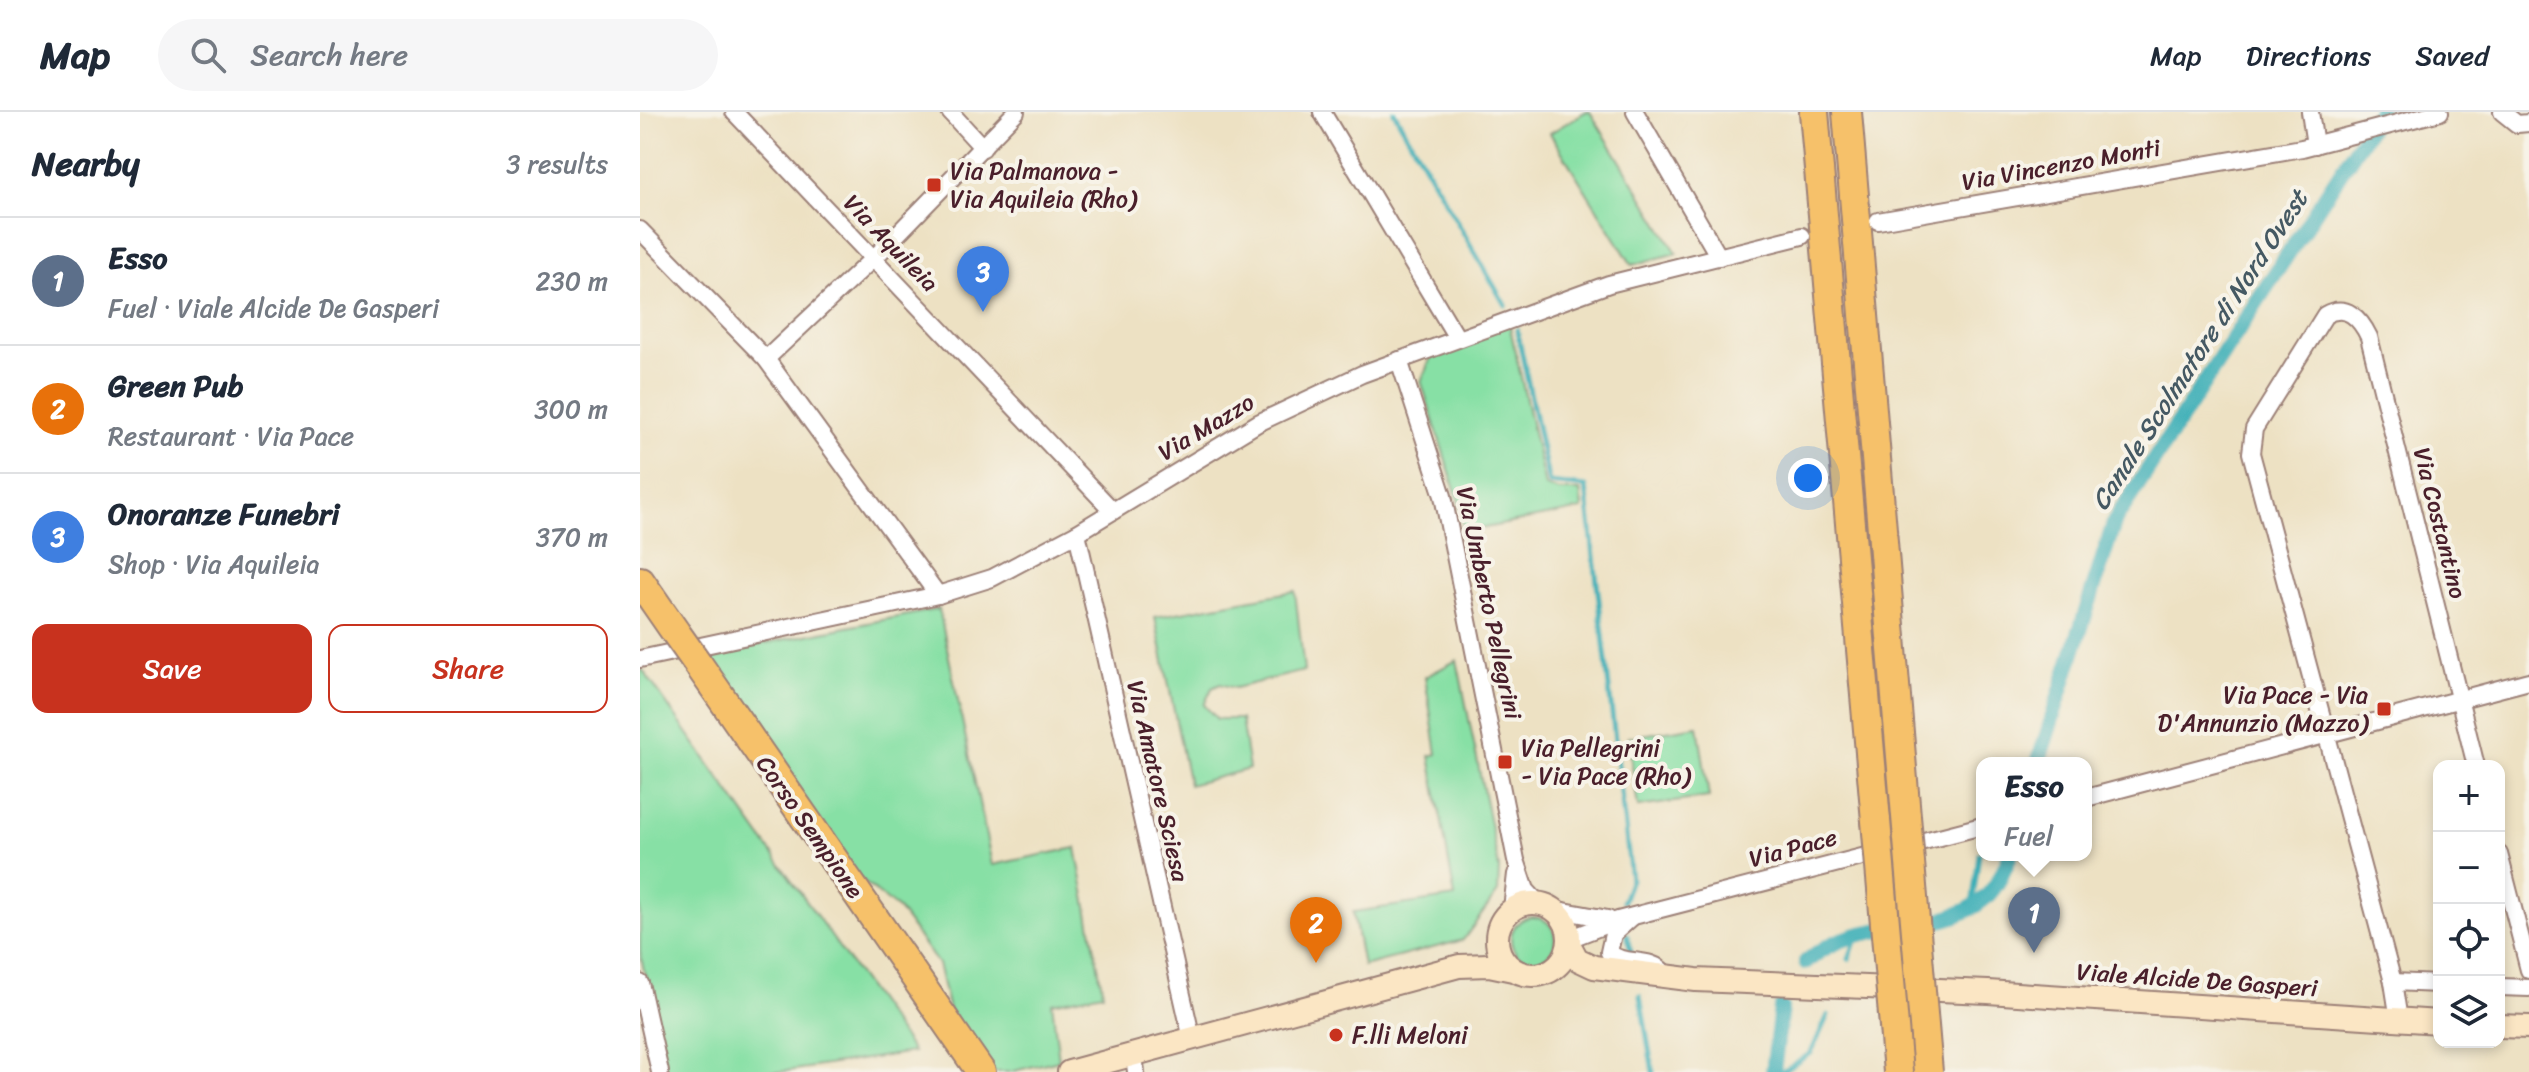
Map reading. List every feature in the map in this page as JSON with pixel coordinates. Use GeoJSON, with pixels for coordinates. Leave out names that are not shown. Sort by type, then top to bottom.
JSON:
{"type":"FeatureCollection","features":[{"type":"Feature","properties":{"kind":"highway"},"geometry":{"type":"LineString","coordinates":[[1814,112],[1898,1072]]}},
{"type":"Feature","properties":{"kind":"highway"},"geometry":{"type":"LineString","coordinates":[[1847,112],[1928,1072]]}},
{"type":"Feature","properties":{"kind":"highway","name":"Corso Sempione"},"geometry":{"type":"LineString","coordinates":[[640,581],[653,636],[687,666],[965,1066]]}},
{"type":"Feature","properties":{"kind":"street","name":"Via Aquileia"},"geometry":{"type":"LineString","coordinates":[[734,112],[1113,511]]}},
{"type":"Feature","properties":{"kind":"street"},"geometry":{"type":"LineString","coordinates":[[950,112],[983,148]]}},
{"type":"Feature","properties":{"kind":"street"},"geometry":{"type":"LineString","coordinates":[[766,359],[872,259],[1016,112]]}},
{"type":"Feature","properties":{"kind":"street"},"geometry":{"type":"LineString","coordinates":[[1322,112],[1457,338]]}},
{"type":"Feature","properties":{"kind":"street"},"geometry":{"type":"LineString","coordinates":[[1635,112],[1719,257]]}},
{"type":"Feature","properties":{"kind":"street"},"geometry":{"type":"LineString","coordinates":[[2310,112],[2315,145]]}},
{"type":"Feature","properties":{"kind":"street","name":"Via Vincenzo Monti"},"geometry":{"type":"LineString","coordinates":[[1878,221],[2342,140],[2440,112]]}},
{"type":"Feature","properties":{"kind":"street"},"geometry":{"type":"LineString","coordinates":[[2502,112],[2510,121],[2522,120]]}},
{"type":"Feature","properties":{"kind":"street"},"geometry":{"type":"LineString","coordinates":[[640,230],[766,359],[938,595]]}},
{"type":"Feature","properties":{"kind":"street","name":"Via Mazzo"},"geometry":{"type":"LineString","coordinates":[[653,636],[938,595],[992,578],[1077,533],[1258,423],[1399,360],[1609,284],[1802,236]]}},
{"type":"Feature","properties":{"kind":"street","name":"Via Costantino"},"geometry":{"type":"LineString","coordinates":[[2328,732],[2250,440],[2325,315],[2336,309],[2344,310],[2363,324],[2369,337],[2474,760]]}},
{"type":"Feature","properties":{"kind":"street","name":"Via Umberto Pellegrini"},"geometry":{"type":"LineString","coordinates":[[1399,360],[1443,496],[1516,860]]}},
{"type":"Feature","properties":{"kind":"street","name":"Via Amatore Sciesa"},"geometry":{"type":"LineString","coordinates":[[1077,533],[1192,1039]]}},
{"type":"Feature","properties":{"kind":"street"},"geometry":{"type":"LineString","coordinates":[[2092,796],[2529,681]]}},
{"type":"Feature","properties":{"kind":"street"},"geometry":{"type":"LineString","coordinates":[[2328,732],[2393,982],[2399,1020]]}},
{"type":"Feature","properties":{"kind":"street","name":"Via Pace"},"geometry":{"type":"LineString","coordinates":[[1569,942],[1625,918],[1976,828]]}},
{"type":"Feature","properties":{"kind":"street"},"geometry":{"type":"LineString","coordinates":[[1069,1072],[1135,1064],[1192,1039],[1459,966],[1489,965],[1537,975],[1558,965],[1569,942],[1562,917],[1526,890],[1516,860]]}},
{"type":"Feature","properties":{"kind":"street"},"geometry":{"type":"LineString","coordinates":[[1513,970],[1498,951],[1516,860]]}},
{"type":"Feature","properties":{"kind":"street"},"geometry":{"type":"LineString","coordinates":[[2505,877],[2529,970]]}},
{"type":"Feature","properties":{"kind":"street"},"geometry":{"type":"LineString","coordinates":[[1459,966],[1480,951],[1505,918],[1545,906]]}},
{"type":"Feature","properties":{"kind":"street","name":"Via Pace"},"geometry":{"type":"LineString","coordinates":[[1545,906],[1625,918]]}},
{"type":"Feature","properties":{"kind":"street"},"geometry":{"type":"LineString","coordinates":[[1625,918],[1613,934],[1609,952],[1623,960],[1657,965],[1657,974]]}},
{"type":"Feature","properties":{"kind":"street","name":"Viale Alcide De Gasperi"},"geometry":{"type":"LineString","coordinates":[[1569,942],[1582,963],[1615,972],[1696,980],[1760,981],[2433,1022]]}},
{"type":"Feature","properties":{"kind":"street","name":"Viale Alcide De Gasperi"},"geometry":{"type":"LineString","coordinates":[[1537,975],[1592,976],[1615,972]]}},
{"type":"Feature","properties":{"kind":"street"},"geometry":{"type":"LineString","coordinates":[[2393,982],[2433,984]]}},
{"type":"Feature","properties":{"kind":"street"},"geometry":{"type":"LineString","coordinates":[[640,983],[660,1072]]}},
{"type":"Feature","properties":{"kind":"street"},"geometry":{"type":"LineString","coordinates":[[2505,987],[2529,985]]}},
{"type":"Feature","properties":{"kind":"street"},"geometry":{"type":"LineString","coordinates":[[2505,1026],[2529,1027]]}},
{"type":"Feature","properties":{"kind":"green space"},"geometry":{"type":"Polygon","coordinates":[[[1590,112],[1677,253],[1632,265],[1550,133],[1590,112]]]}},
{"type":"Feature","properties":{"kind":"green space"},"geometry":{"type":"Polygon","coordinates":[[[1509,323],[1545,486],[1559,491],[1580,491],[1582,509],[1464,532],[1459,502],[1421,381],[1433,353],[1509,323]]]}},
{"type":"Feature","properties":{"kind":"green space"},"geometry":{"type":"Polygon","coordinates":[[[1295,591],[1304,671],[1235,688],[1220,684],[1212,688],[1204,705],[1217,719],[1241,719],[1249,769],[1189,785],[1155,617],[1295,591]]]}},
{"type":"Feature","properties":{"kind":"green space"},"geometry":{"type":"Polygon","coordinates":[[[939,609],[992,865],[1076,848],[1103,993],[1052,1003],[1059,1060],[1010,1072],[992,1072],[949,1010],[938,964],[898,909],[855,875],[700,656],[939,609]]]}},
{"type":"Feature","properties":{"kind":"green space"},"geometry":{"type":"Polygon","coordinates":[[[1457,660],[1499,868],[1498,892],[1463,940],[1363,966],[1353,912],[1455,897],[1430,756],[1437,754],[1425,677],[1457,660]]]}},
{"type":"Feature","properties":{"kind":"green space"},"geometry":{"type":"Polygon","coordinates":[[[640,666],[913,1052],[780,1072],[665,1072],[640,952],[640,666]]]}},
{"type":"Feature","properties":{"kind":"green space"},"geometry":{"type":"Polygon","coordinates":[[[1698,726],[1709,797],[1638,807],[1628,737],[1698,726]]]}},
{"type":"Feature","properties":{"kind":"green space"},"geometry":{"type":"Polygon","coordinates":[[[1533,917],[1549,923],[1555,939],[1549,955],[1533,961],[1517,955],[1511,939],[1517,923],[1533,917]]]}},
{"type":"Feature","properties":{"kind":"waterway"},"geometry":{"type":"LineString","coordinates":[[1394,112],[1505,305]]}},
{"type":"Feature","properties":{"kind":"waterway","name":"Canale Scolmatore di Nord Ovest"},"geometry":{"type":"LineString","coordinates":[[2040,757],[2115,520],[2380,112]]}},
{"type":"Feature","properties":{"kind":"waterway"},"geometry":{"type":"LineString","coordinates":[[1517,330],[1549,483],[1586,487],[1631,879],[1623,901]]}},
{"type":"Feature","properties":{"kind":"waterway"},"geometry":{"type":"LineString","coordinates":[[1972,906],[1978,861]]}},
{"type":"Feature","properties":{"kind":"waterway","name":"Canale Scolmatore di Nord Ovest"},"geometry":{"type":"LineString","coordinates":[[1806,962],[1850,937],[1945,919],[1966,911],[1994,888],[2007,861]]}},
{"type":"Feature","properties":{"kind":"waterway"},"geometry":{"type":"LineString","coordinates":[[1849,959],[1858,933]]}},
{"type":"Feature","properties":{"kind":"waterway"},"geometry":{"type":"LineString","coordinates":[[1627,935],[1631,952]]}},
{"type":"Feature","properties":{"kind":"waterway"},"geometry":{"type":"LineString","coordinates":[[1640,996],[1653,1072]]}},
{"type":"Feature","properties":{"kind":"waterway","name":"Canale Scolmatore di Nord Ovest"},"geometry":{"type":"LineString","coordinates":[[1773,1072],[1781,1008]]}},
{"type":"Feature","properties":{"kind":"waterway"},"geometry":{"type":"LineString","coordinates":[[1782,1072],[1811,1053],[1828,1015]]}},
{"type":"Feature","properties":{"kind":"place","name":"Via Palmanova - Via Aquileia (Rho)"},"geometry":{"type":"Point","coordinates":[934,185]}},
{"type":"Feature","properties":{"kind":"place","name":"Onoranze Funebri"},"geometry":{"type":"Point","coordinates":[983,312]}},
{"type":"Feature","properties":{"kind":"place","name":"Via Pace - Via D'Annunzio (Mazzo)"},"geometry":{"type":"Point","coordinates":[2384,709]}},
{"type":"Feature","properties":{"kind":"place","name":"Via Pellegrini - Via Pace (Rho)"},"geometry":{"type":"Point","coordinates":[1505,762]}},
{"type":"Feature","properties":{"kind":"place","name":"Esso"},"geometry":{"type":"Point","coordinates":[2034,953]}},
{"type":"Feature","properties":{"kind":"place","name":"Green Pub"},"geometry":{"type":"Point","coordinates":[1316,963]}},
{"type":"Feature","properties":{"kind":"place","name":"F.lli Meloni"},"geometry":{"type":"Point","coordinates":[1336,1035]}}]}
